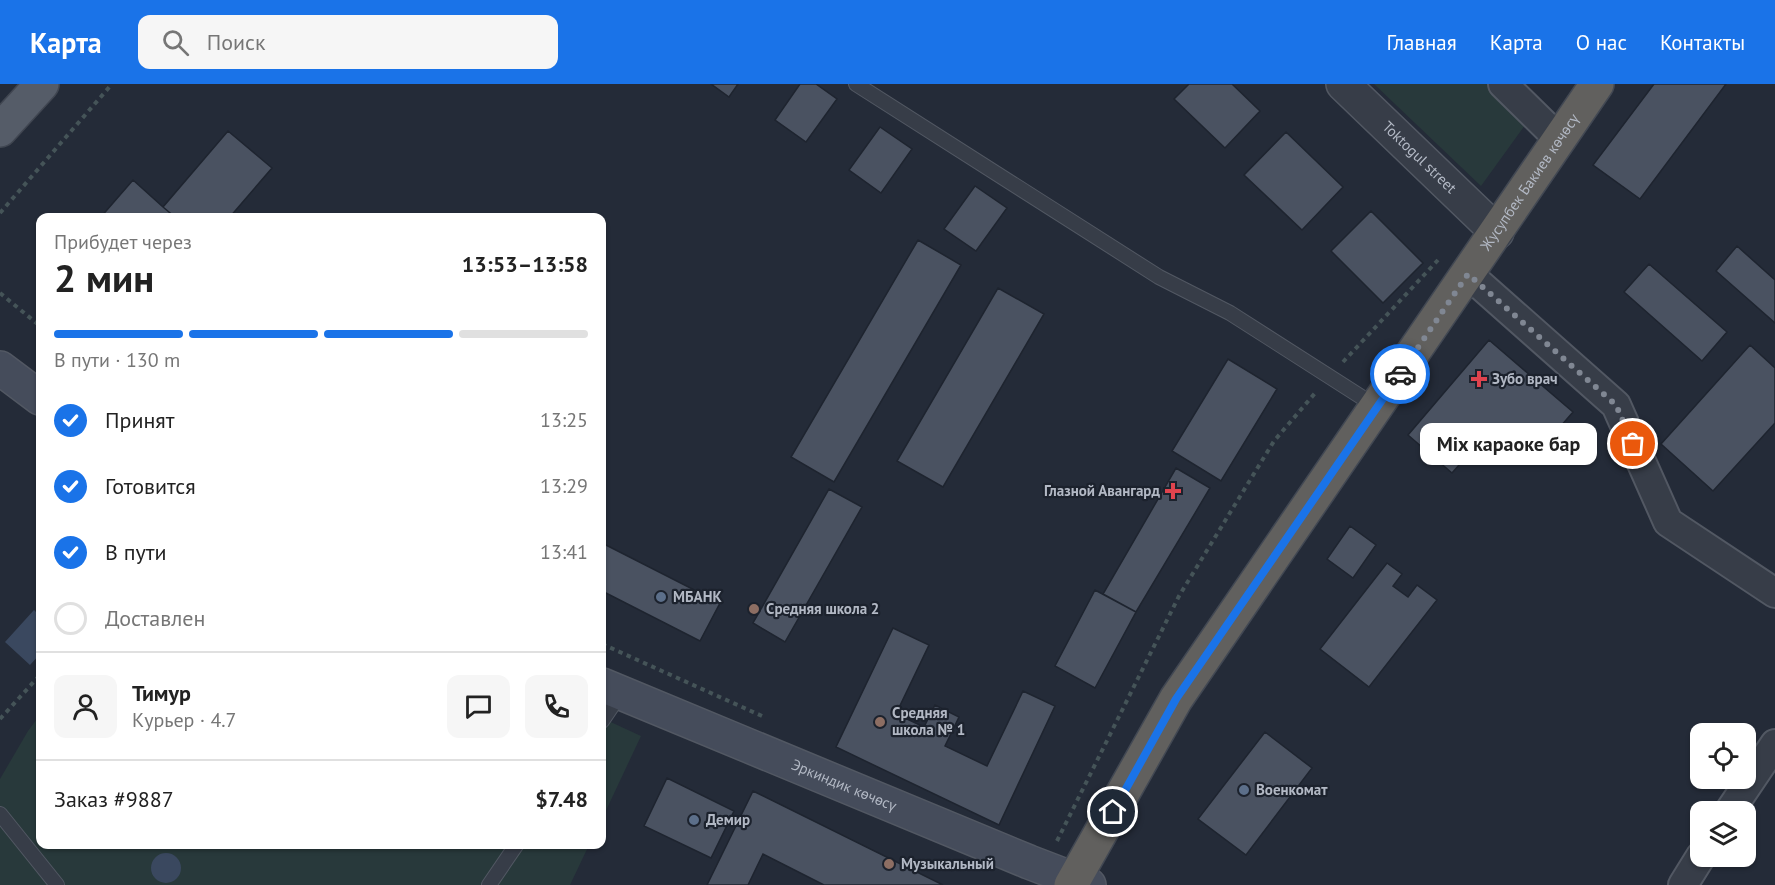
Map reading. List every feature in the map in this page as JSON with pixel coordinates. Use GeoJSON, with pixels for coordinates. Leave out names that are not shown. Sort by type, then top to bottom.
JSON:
{"type":"FeatureCollection","features":[{"type":"Feature","properties":{"kind":"highway","name":"Жусупбек Бакиев көчөсү"},"geometry":{"type":"LineString","coordinates":[[1078,883],[1176,699],[1597,84]]}},
{"type":"Feature","properties":{"kind":"main road"},"geometry":{"type":"LineString","coordinates":[[0,130],[42,84]]}},
{"type":"Feature","properties":{"kind":"main road"},"geometry":{"type":"LineString","coordinates":[[0,368],[36,395]]}},
{"type":"Feature","properties":{"kind":"main road","name":"Эркиндик көчөсү"},"geometry":{"type":"LineString","coordinates":[[612,688],[1078,883]]}},
{"type":"Feature","properties":{"kind":"street","name":"Toktogul street"},"geometry":{"type":"LineString","coordinates":[[1343,84],[1497,232]]}},
{"type":"Feature","properties":{"kind":"street"},"geometry":{"type":"LineString","coordinates":[[1503,84],[1559,139]]}},
{"type":"Feature","properties":{"kind":"street"},"geometry":{"type":"LineString","coordinates":[[1468,274],[1616,405],[1668,522],[1775,593]]}},
{"type":"Feature","properties":{"kind":"street"},"geometry":{"type":"LineString","coordinates":[[1736,801],[1775,744]]}},
{"type":"Feature","properties":{"kind":"street"},"geometry":{"type":"LineString","coordinates":[[1683,885],[1694,867]]}},
{"type":"Feature","properties":{"kind":"lane"},"geometry":{"type":"LineString","coordinates":[[856,84],[1159,277],[1230,313],[1377,406]]}},
{"type":"Feature","properties":{"kind":"lane"},"geometry":{"type":"LineString","coordinates":[[606,708],[612,688]]}},
{"type":"Feature","properties":{"kind":"lane"},"geometry":{"type":"LineString","coordinates":[[0,814],[57,885]]}},
{"type":"Feature","properties":{"kind":"lane"},"geometry":{"type":"LineString","coordinates":[[489,885],[514,849]]}},
{"type":"Feature","properties":{"kind":"path"},"geometry":{"type":"LineString","coordinates":[[0,213],[112,84]]}},
{"type":"Feature","properties":{"kind":"path"},"geometry":{"type":"LineString","coordinates":[[1056,842],[1179,596],[1274,441],[1330,376],[1443,253]]}},
{"type":"Feature","properties":{"kind":"path"},"geometry":{"type":"LineString","coordinates":[[0,293],[36,323]]}},
{"type":"Feature","properties":{"kind":"path"},"geometry":{"type":"LineString","coordinates":[[606,646],[769,720]]}},
{"type":"Feature","properties":{"kind":"path"},"geometry":{"type":"LineString","coordinates":[[0,719],[36,679]]}},
{"type":"Feature","properties":{"kind":"shaded area"},"geometry":{"type":"Polygon","coordinates":[[[1374,84],[1490,84],[1528,121],[1481,186],[1374,84]]]}},
{"type":"Feature","properties":{"kind":"shaded area"},"geometry":{"type":"Polygon","coordinates":[[[36,720],[36,849],[587,849],[570,885],[0,885],[0,779],[36,720]]]}},
{"type":"Feature","properties":{"kind":"shaded area"},"geometry":{"type":"Polygon","coordinates":[[[606,720],[641,736],[606,810],[606,720]]]}},
{"type":"Feature","properties":{"kind":"water"},"geometry":{"type":"Polygon","coordinates":[[[34,610],[36,612],[36,658],[30,665],[5,642],[34,610]]]}},
{"type":"Feature","properties":{"kind":"water"},"geometry":{"type":"Polygon","coordinates":[[[166,853],[177,857],[181,868],[177,879],[166,883],[155,879],[151,868],[155,857],[166,853]]]}},
{"type":"Feature","properties":{"kind":"building"},"geometry":{"type":"Polygon","coordinates":[[[711,84],[738,84],[729,97],[711,84]]]}},
{"type":"Feature","properties":{"kind":"building"},"geometry":{"type":"Polygon","coordinates":[[[800,84],[816,84],[837,99],[806,142],[775,120],[800,84]]]}},
{"type":"Feature","properties":{"kind":"building"},"geometry":{"type":"Polygon","coordinates":[[[1189,84],[1232,84],[1260,111],[1225,148],[1174,99],[1189,84]]]}},
{"type":"Feature","properties":{"kind":"building"},"geometry":{"type":"Polygon","coordinates":[[[1654,84],[1726,84],[1640,199],[1593,165],[1654,84]]]}},
{"type":"Feature","properties":{"kind":"building"},"geometry":{"type":"Polygon","coordinates":[[[880,127],[912,149],[881,193],[849,170],[880,127]]]}},
{"type":"Feature","properties":{"kind":"building"},"geometry":{"type":"Polygon","coordinates":[[[228,131],[272,168],[233,213],[170,213],[163,207],[228,131]]]}},
{"type":"Feature","properties":{"kind":"building"},"geometry":{"type":"Polygon","coordinates":[[[1286,132],[1343,187],[1302,230],[1244,175],[1286,132]]]}},
{"type":"Feature","properties":{"kind":"building"},"geometry":{"type":"Polygon","coordinates":[[[133,180],[170,213],[104,213],[133,180]]]}},
{"type":"Feature","properties":{"kind":"building"},"geometry":{"type":"Polygon","coordinates":[[[975,186],[1007,208],[976,251],[944,229],[975,186]]]}},
{"type":"Feature","properties":{"kind":"building"},"geometry":{"type":"Polygon","coordinates":[[[1371,211],[1423,263],[1383,303],[1331,251],[1371,211]]]}},
{"type":"Feature","properties":{"kind":"building"},"geometry":{"type":"Polygon","coordinates":[[[918,240],[961,265],[834,482],[791,457],[918,240]]]}},
{"type":"Feature","properties":{"kind":"building"},"geometry":{"type":"Polygon","coordinates":[[[1737,246],[1775,280],[1775,323],[1716,271],[1737,246]]]}},
{"type":"Feature","properties":{"kind":"building"},"geometry":{"type":"Polygon","coordinates":[[[1649,264],[1727,332],[1702,361],[1624,292],[1649,264]]]}},
{"type":"Feature","properties":{"kind":"building"},"geometry":{"type":"Polygon","coordinates":[[[998,288],[1044,314],[943,487],[897,461],[998,288]]]}},
{"type":"Feature","properties":{"kind":"building"},"geometry":{"type":"Polygon","coordinates":[[[1489,340],[1573,412],[1534,457],[1495,424],[1452,473],[1408,435],[1489,340]]]}},
{"type":"Feature","properties":{"kind":"building"},"geometry":{"type":"Polygon","coordinates":[[[1750,345],[1775,368],[1775,423],[1713,491],[1661,444],[1750,345]]]}},
{"type":"Feature","properties":{"kind":"building"},"geometry":{"type":"Polygon","coordinates":[[[1228,359],[1277,389],[1221,481],[1172,451],[1228,359]]]}},
{"type":"Feature","properties":{"kind":"building"},"geometry":{"type":"Polygon","coordinates":[[[1176,468],[1210,488],[1136,612],[1103,594],[1176,468]]]}},
{"type":"Feature","properties":{"kind":"building"},"geometry":{"type":"Polygon","coordinates":[[[829,489],[862,507],[785,642],[753,623],[829,489]]]}},
{"type":"Feature","properties":{"kind":"building"},"geometry":{"type":"Polygon","coordinates":[[[1350,526],[1376,545],[1353,578],[1327,559],[1350,526]]]}},
{"type":"Feature","properties":{"kind":"building","name":"МБАНК"},"geometry":{"type":"Polygon","coordinates":[[[606,545],[720,603],[700,641],[606,593],[606,545]]]}},
{"type":"Feature","properties":{"kind":"building"},"geometry":{"type":"Polygon","coordinates":[[[1387,563],[1402,574],[1393,586],[1408,597],[1417,585],[1437,600],[1369,687],[1320,649],[1387,563]]]}},
{"type":"Feature","properties":{"kind":"building"},"geometry":{"type":"Polygon","coordinates":[[[1095,590],[1136,612],[1095,688],[1055,666],[1095,590]]]}},
{"type":"Feature","properties":{"kind":"building","name":"Средняя школа № 1"},"geometry":{"type":"Polygon","coordinates":[[[893,628],[929,645],[896,714],[924,727],[935,705],[959,717],[945,746],[987,766],[1023,691],[1055,706],[999,825],[836,747],[893,628]]]}},
{"type":"Feature","properties":{"kind":"building"},"geometry":{"type":"Polygon","coordinates":[[[1265,732],[1312,768],[1246,855],[1198,819],[1265,732]]]}},
{"type":"Feature","properties":{"kind":"building"},"geometry":{"type":"Polygon","coordinates":[[[667,778],[734,811],[711,858],[644,826],[667,778]]]}},
{"type":"Feature","properties":{"kind":"building"},"geometry":{"type":"Polygon","coordinates":[[[753,791],[943,885],[824,885],[763,854],[748,885],[707,885],[753,791]]]}},
{"type":"Feature","properties":{"kind":"way so far"},"geometry":{"type":"LineString","coordinates":[[1400,374],[1468,274],[1616,405],[1633,444]]}},
{"type":"Feature","properties":{"kind":"place","name":"Зубо врач"},"geometry":{"type":"Point","coordinates":[1479,379]}},
{"type":"Feature","properties":{"kind":"place","name":"Mix караоке бар"},"geometry":{"type":"Point","coordinates":[1633,444]}},
{"type":"Feature","properties":{"kind":"place","name":"Глазной Авангард"},"geometry":{"type":"Point","coordinates":[1173,491]}},
{"type":"Feature","properties":{"kind":"place","name":"МБАНК"},"geometry":{"type":"Point","coordinates":[661,597]}},
{"type":"Feature","properties":{"kind":"place","name":"Средняя школа 2"},"geometry":{"type":"Point","coordinates":[754,609]}},
{"type":"Feature","properties":{"kind":"place","name":"Средняя школа № 1"},"geometry":{"type":"Point","coordinates":[880,722]}},
{"type":"Feature","properties":{"kind":"place","name":"Военкомат"},"geometry":{"type":"Point","coordinates":[1244,790]}},
{"type":"Feature","properties":{"kind":"place","name":"Демир"},"geometry":{"type":"Point","coordinates":[694,820]}},
{"type":"Feature","properties":{"kind":"place","name":"Музыкальный"},"geometry":{"type":"Point","coordinates":[889,864]}},
{"type":"Feature","properties":{"kind":"route"},"geometry":{"type":"LineString","coordinates":[[1113,812],[1176,699],[1400,374]]}}]}
